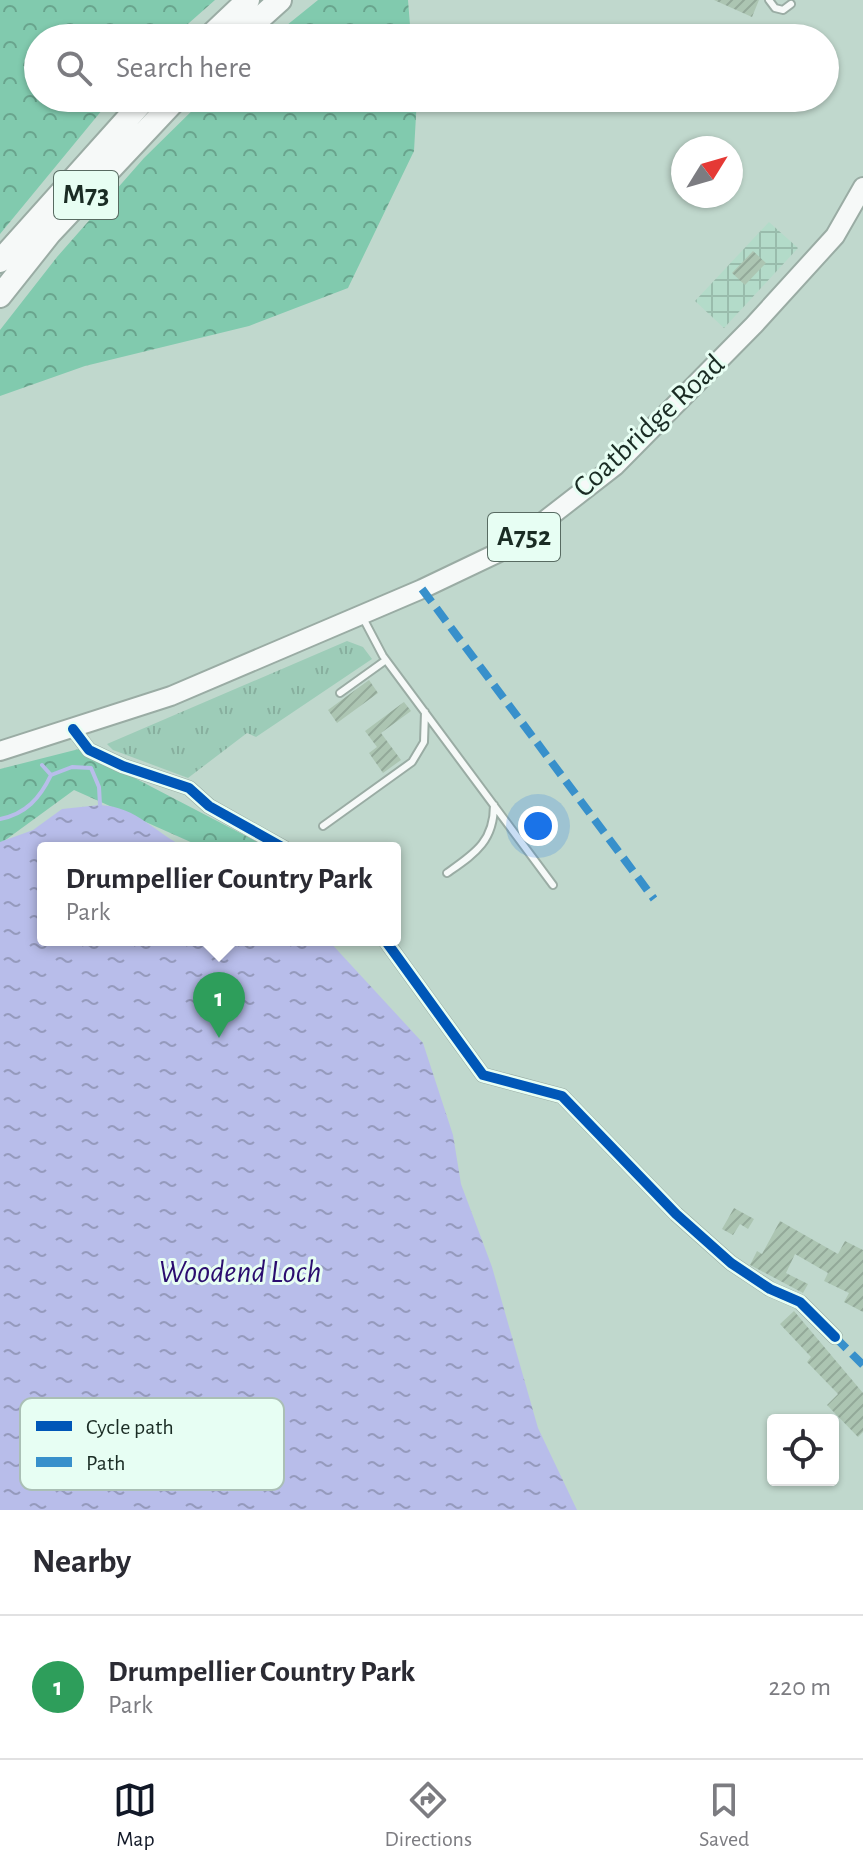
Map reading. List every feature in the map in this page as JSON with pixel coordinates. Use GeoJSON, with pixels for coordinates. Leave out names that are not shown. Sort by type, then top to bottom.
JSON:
{"type":"FeatureCollection","features":[{"type":"Feature","properties":{"kind":"highway"},"geometry":{"type":"LineString","coordinates":[[223,24],[248,0]]}},
{"type":"Feature","properties":{"kind":"highway"},"geometry":{"type":"LineString","coordinates":[[253,24],[280,0]]}},
{"type":"Feature","properties":{"kind":"highway","name":"M73"},"geometry":{"type":"LineString","coordinates":[[0,261],[133,112]]}},
{"type":"Feature","properties":{"kind":"highway","name":"M73"},"geometry":{"type":"LineString","coordinates":[[0,296],[50,233],[164,112]]}},
{"type":"Feature","properties":{"kind":"main road","name":"Coatbridge Road"},"geometry":{"type":"LineString","coordinates":[[73,729],[171,696],[362,615],[512,546],[615,466],[754,325],[835,236],[863,187]]}},
{"type":"Feature","properties":{"kind":"main road","name":"A752"},"geometry":{"type":"LineString","coordinates":[[0,751],[73,729]]}},
{"type":"Feature","properties":{"kind":"street"},"geometry":{"type":"LineString","coordinates":[[73,729],[89,750],[123,766],[189,788],[209,806],[273,842]]}},
{"type":"Feature","properties":{"kind":"street"},"geometry":{"type":"LineString","coordinates":[[389,946],[483,1075],[562,1096],[676,1214],[720,1253],[770,1289],[800,1302],[835,1337]]}},
{"type":"Feature","properties":{"kind":"lane"},"geometry":{"type":"LineString","coordinates":[[769,0],[775,8],[783,10],[791,4]]}},
{"type":"Feature","properties":{"kind":"lane"},"geometry":{"type":"LineString","coordinates":[[362,615],[368,634],[386,660],[553,885]]}},
{"type":"Feature","properties":{"kind":"lane"},"geometry":{"type":"LineString","coordinates":[[340,693],[386,660]]}},
{"type":"Feature","properties":{"kind":"lane"},"geometry":{"type":"LineString","coordinates":[[323,826],[412,762],[424,742],[425,712]]}},
{"type":"Feature","properties":{"kind":"lane"},"geometry":{"type":"LineString","coordinates":[[447,873],[483,847],[494,821],[494,805]]}},
{"type":"Feature","properties":{"kind":"shaded area"},"geometry":{"type":"Polygon","coordinates":[[[769,222],[798,248],[724,328],[695,301],[769,222]]]}},
{"type":"Feature","properties":{"kind":"green space"},"geometry":{"type":"Polygon","coordinates":[[[0,0],[215,0],[188,24],[24,24],[24,112],[100,112],[0,234],[0,0]]]}},
{"type":"Feature","properties":{"kind":"green space"},"geometry":{"type":"Polygon","coordinates":[[[318,0],[408,0],[410,24],[288,24],[318,0]]]}},
{"type":"Feature","properties":{"kind":"green space"},"geometry":{"type":"Polygon","coordinates":[[[191,112],[416,112],[414,151],[348,288],[249,326],[85,366],[0,396],[0,330],[57,257],[144,158],[191,112]]]}},
{"type":"Feature","properties":{"kind":"green space"},"geometry":{"type":"Polygon","coordinates":[[[347,641],[363,647],[372,659],[256,737],[247,733],[188,778],[113,750],[107,744],[347,641]]]}},
{"type":"Feature","properties":{"kind":"green space"},"geometry":{"type":"Polygon","coordinates":[[[79,749],[257,842],[191,842],[74,790],[0,844],[0,769],[79,749]]]}},
{"type":"Feature","properties":{"kind":"water","name":"Woodend Loch"},"geometry":{"type":"Polygon","coordinates":[[[100,805],[125,810],[175,842],[37,842],[37,946],[334,946],[423,1043],[453,1135],[461,1184],[492,1267],[538,1428],[577,1510],[0,1510],[0,842],[33,830],[62,809],[100,805]]]}},
{"type":"Feature","properties":{"kind":"building"},"geometry":{"type":"Polygon","coordinates":[[[714,0],[759,0],[752,17],[714,0]]]}},
{"type":"Feature","properties":{"kind":"building"},"geometry":{"type":"Polygon","coordinates":[[[753,251],[766,263],[745,285],[732,273],[753,251]]]}},
{"type":"Feature","properties":{"kind":"building"},"geometry":{"type":"Polygon","coordinates":[[[369,680],[378,693],[337,723],[328,710],[369,680]]]}},
{"type":"Feature","properties":{"kind":"building"},"geometry":{"type":"Polygon","coordinates":[[[404,702],[411,711],[381,733],[401,760],[383,773],[369,753],[377,747],[365,731],[404,702]]]}},
{"type":"Feature","properties":{"kind":"building"},"geometry":{"type":"Polygon","coordinates":[[[734,1208],[754,1219],[748,1229],[740,1224],[733,1235],[722,1229],[734,1208]]]}},
{"type":"Feature","properties":{"kind":"building"},"geometry":{"type":"Polygon","coordinates":[[[780,1221],[838,1254],[845,1241],[863,1250],[863,1312],[844,1302],[849,1293],[824,1281],[828,1273],[795,1254],[786,1273],[808,1284],[803,1293],[750,1265],[757,1251],[762,1254],[780,1221]]]}},
{"type":"Feature","properties":{"kind":"building"},"geometry":{"type":"Polygon","coordinates":[[[794,1311],[863,1393],[863,1432],[858,1437],[827,1405],[838,1394],[807,1362],[811,1357],[780,1324],[794,1311]]]}},
{"type":"Feature","properties":{"kind":"waterway"},"geometry":{"type":"LineString","coordinates":[[42,765],[51,775],[72,767],[91,768],[99,787],[100,805]]}},
{"type":"Feature","properties":{"kind":"waterway"},"geometry":{"type":"LineString","coordinates":[[0,819],[31,804],[51,775]]}},
{"type":"Feature","properties":{"kind":"marked path"},"geometry":{"type":"LineString","coordinates":[[422,589],[654,899]]}},
{"type":"Feature","properties":{"kind":"marked path"},"geometry":{"type":"LineString","coordinates":[[835,1337],[863,1365]]}},
{"type":"Feature","properties":{"kind":"cycle path"},"geometry":{"type":"LineString","coordinates":[[73,729],[89,750],[123,766],[189,788],[209,806],[273,842]]}},
{"type":"Feature","properties":{"kind":"cycle path"},"geometry":{"type":"LineString","coordinates":[[389,946],[483,1075],[562,1096],[676,1214],[731,1263],[770,1289],[800,1302],[835,1337]]}},
{"type":"Feature","properties":{"kind":"place","name":"Drumpellier Country Park"},"geometry":{"type":"Point","coordinates":[219,1038]}}]}
